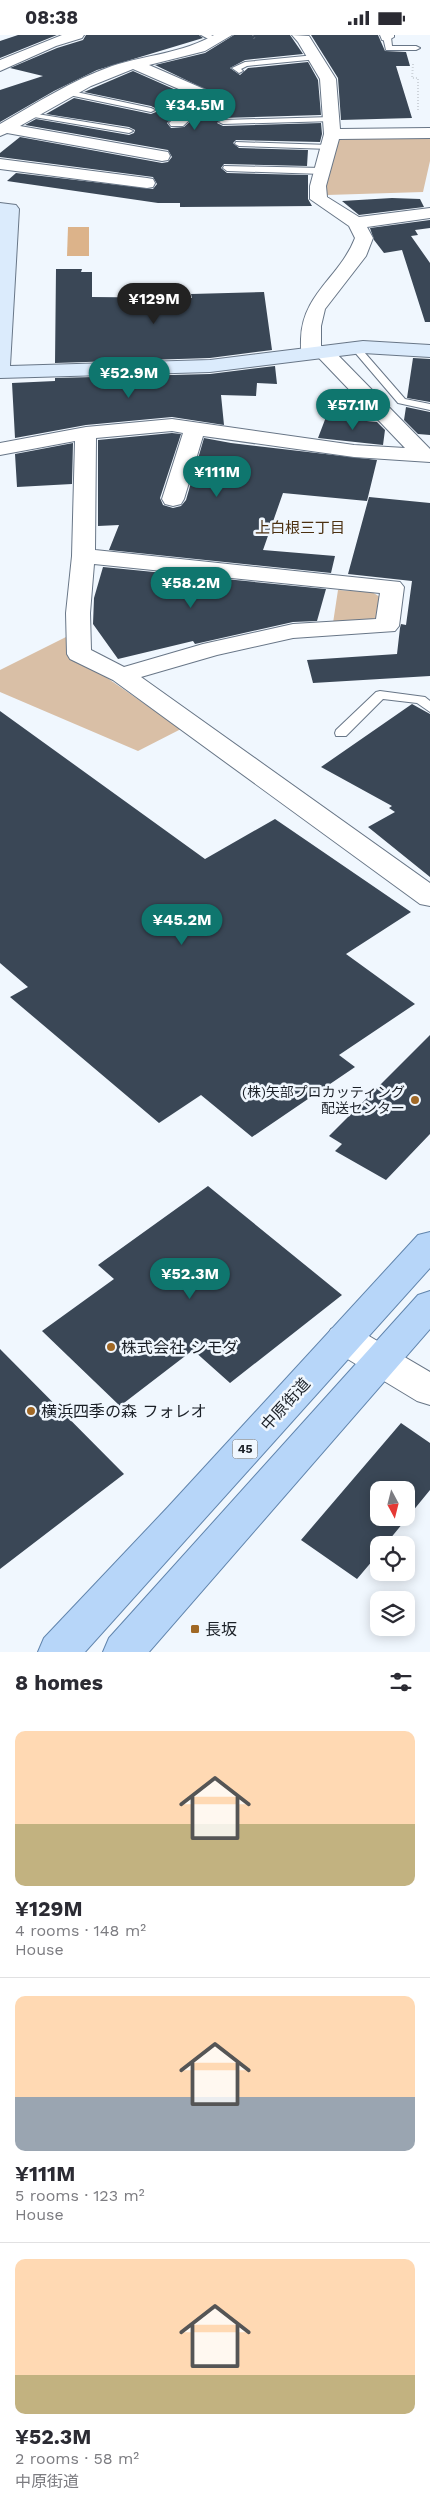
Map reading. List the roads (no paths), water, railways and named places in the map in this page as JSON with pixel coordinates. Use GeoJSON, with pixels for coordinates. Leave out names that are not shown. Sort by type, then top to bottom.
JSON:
{"type":"FeatureCollection","features":[{"type":"Feature","properties":{"kind":"main road","name":"中原街道"},"geometry":{"type":"LineString","coordinates":[[58,1652],[182,1519],[430,1245]]}},
{"type":"Feature","properties":{"kind":"main road"},"geometry":{"type":"LineString","coordinates":[[123,1652],[430,1305]]}},
{"type":"Feature","properties":{"kind":"street"},"geometry":{"type":"LineString","coordinates":[[0,66],[51,43],[77,35]]}},
{"type":"Feature","properties":{"kind":"street"},"geometry":{"type":"LineString","coordinates":[[299,35],[328,79],[331,133],[318,186],[320,199],[356,223],[364,239],[357,256],[316,309],[311,326],[317,352],[427,456]]}},
{"type":"Feature","properties":{"kind":"street"},"geometry":{"type":"LineString","coordinates":[[4,126],[28,115],[67,92],[116,69],[201,47],[216,37]]}},
{"type":"Feature","properties":{"kind":"street"},"geometry":{"type":"LineString","coordinates":[[134,64],[208,96],[177,123]]}},
{"type":"Feature","properties":{"kind":"street"},"geometry":{"type":"LineString","coordinates":[[4,126],[162,156]]}},
{"type":"Feature","properties":{"kind":"street"},"geometry":{"type":"LineString","coordinates":[[331,133],[430,133]]}},
{"type":"Feature","properties":{"kind":"street"},"geometry":{"type":"LineString","coordinates":[[0,163],[147,183]]}},
{"type":"Feature","properties":{"kind":"street"},"geometry":{"type":"LineString","coordinates":[[0,208],[10,209],[0,366]]}},
{"type":"Feature","properties":{"kind":"street"},"geometry":{"type":"LineString","coordinates":[[356,223],[430,213]]}},
{"type":"Feature","properties":{"kind":"street"},"geometry":{"type":"LineString","coordinates":[[0,371],[210,366],[355,347],[430,351]]}},
{"type":"Feature","properties":{"kind":"street"},"geometry":{"type":"LineString","coordinates":[[0,449],[86,433],[172,425],[354,451],[427,456]]}},
{"type":"Feature","properties":{"kind":"street"},"geometry":{"type":"LineString","coordinates":[[173,499],[195,429]]}},
{"type":"Feature","properties":{"kind":"street"},"geometry":{"type":"LineString","coordinates":[[86,433],[83,556],[78,613],[79,654],[122,675],[430,897]]}},
{"type":"Feature","properties":{"kind":"street"},"geometry":{"type":"LineString","coordinates":[[83,556],[392,587],[387,626],[294,631],[212,649],[122,675]]}},
{"type":"Feature","properties":{"kind":"street"},"geometry":{"type":"LineString","coordinates":[[344,1339],[430,1390]]}},
{"type":"Feature","properties":{"kind":"lane"},"geometry":{"type":"LineString","coordinates":[[387,36],[389,48],[416,48]]}},
{"type":"Feature","properties":{"kind":"lane"},"geometry":{"type":"LineString","coordinates":[[239,71],[236,68],[245,64],[315,57]]}},
{"type":"Feature","properties":{"kind":"lane"},"geometry":{"type":"LineString","coordinates":[[67,92],[151,111]]}},
{"type":"Feature","properties":{"kind":"lane"},"geometry":{"type":"LineString","coordinates":[[28,115],[129,131]]}},
{"type":"Feature","properties":{"kind":"lane"},"geometry":{"type":"LineString","coordinates":[[223,122],[331,133]]}},
{"type":"Feature","properties":{"kind":"lane"},"geometry":{"type":"LineString","coordinates":[[239,144],[331,133]]}},
{"type":"Feature","properties":{"kind":"lane"},"geometry":{"type":"LineString","coordinates":[[227,169],[323,171]]}},
{"type":"Feature","properties":{"kind":"lane"},"geometry":{"type":"LineString","coordinates":[[355,347],[402,401],[430,407]]}},
{"type":"Feature","properties":{"kind":"lane"},"geometry":{"type":"LineString","coordinates":[[341,733],[380,695],[422,700],[430,708]]}},
{"type":"Feature","properties":{"kind":"place","name":"(株)矢部プロカッティング 配送センター"},"geometry":{"type":"Point","coordinates":[415,1100]}},
{"type":"Feature","properties":{"kind":"place","name":"株式会社 シモダ"},"geometry":{"type":"Point","coordinates":[111,1347]}},
{"type":"Feature","properties":{"kind":"place","name":"横浜四季の森 フォレオ"},"geometry":{"type":"Point","coordinates":[31,1411]}},
{"type":"Feature","properties":{"kind":"place","name":"長坂"},"geometry":{"type":"Point","coordinates":[195,1629]}},
{"type":"Feature","properties":{"kind":"district","name":"上白根三丁目"},"geometry":{"type":"Point","coordinates":[300,528]}}]}
